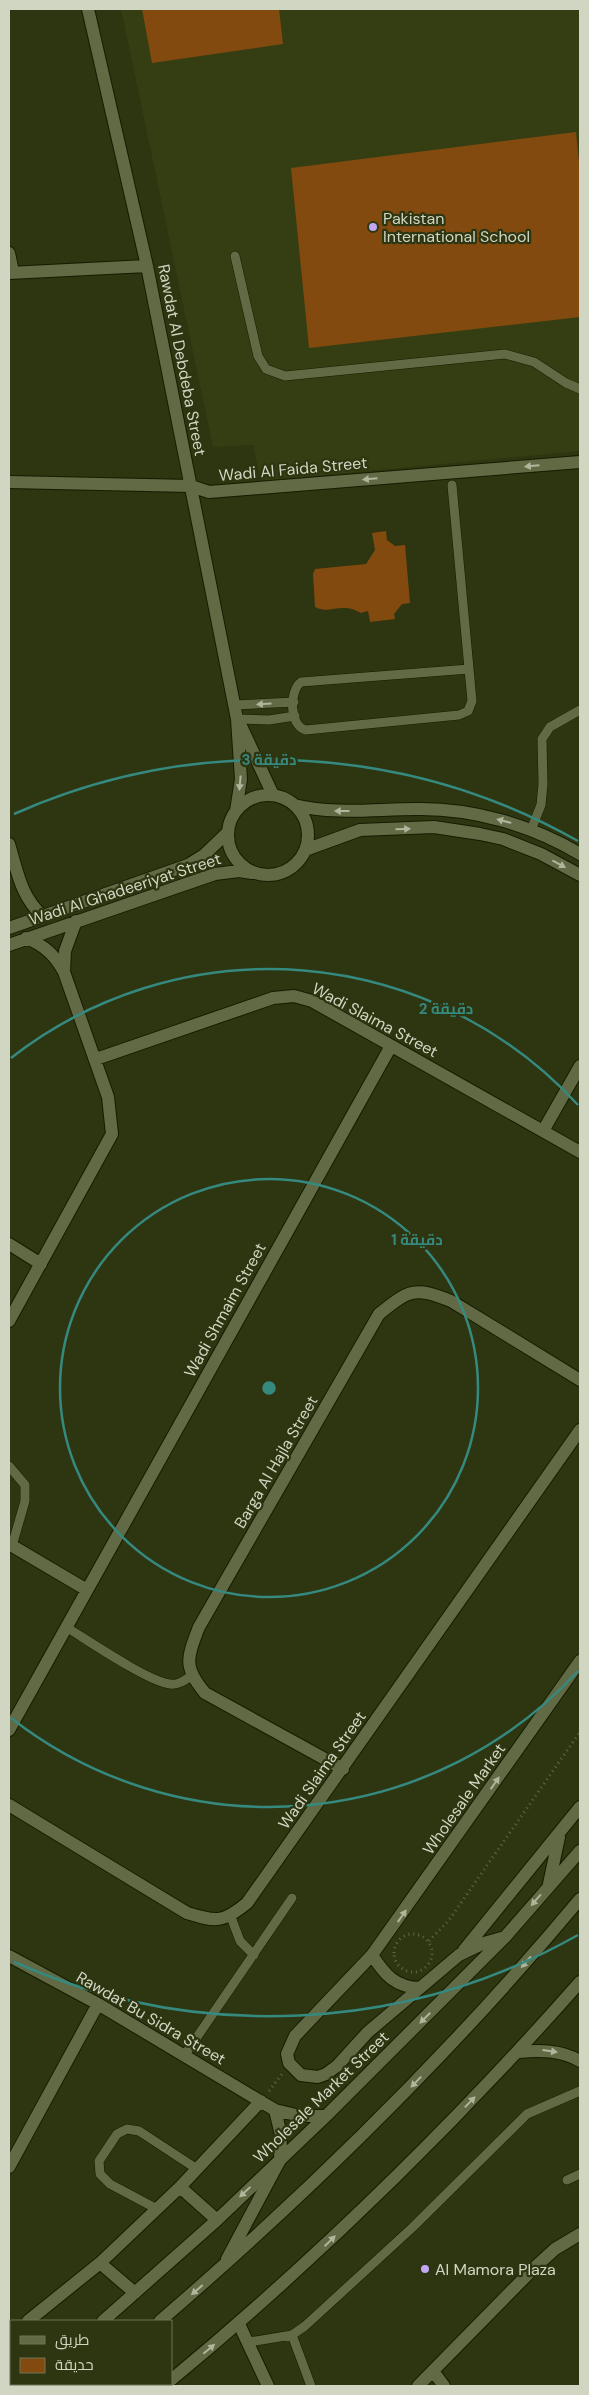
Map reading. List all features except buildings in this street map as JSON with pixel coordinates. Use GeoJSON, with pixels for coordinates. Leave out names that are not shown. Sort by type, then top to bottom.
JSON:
{"type":"FeatureCollection","features":[{"type":"Feature","properties":{"kind":"street","name":"Rawdat Al Debdeba Street"},"geometry":{"type":"LineString","coordinates":[[88,9],[147,266],[237,719],[241,779],[236,811]]}},
{"type":"Feature","properties":{"kind":"street"},"geometry":{"type":"LineString","coordinates":[[9,253],[11,272],[147,266]]}},
{"type":"Feature","properties":{"kind":"street","name":"Wadi Al Faida Street"},"geometry":{"type":"LineString","coordinates":[[9,482],[191,486],[209,492],[580,462]]}},
{"type":"Feature","properties":{"kind":"street","name":"Rawdat Al Debdeba Street"},"geometry":{"type":"LineString","coordinates":[[237,719],[273,795]]}},
{"type":"Feature","properties":{"kind":"street"},"geometry":{"type":"LineString","coordinates":[[294,805],[300,811],[307,826],[308,842],[295,865],[279,874],[261,875],[252,873],[238,863],[230,848],[228,832],[236,811],[256,797],[273,795],[294,805],[342,812],[442,810],[490,818],[531,830],[556,840],[580,854]]}},
{"type":"Feature","properties":{"kind":"street"},"geometry":{"type":"LineString","coordinates":[[305,850],[360,830],[434,828],[503,839],[541,854],[580,875]]}},
{"type":"Feature","properties":{"kind":"street","name":"Wadi Al Ghadeeriyat Street"},"geometry":{"type":"LineString","coordinates":[[9,928],[188,865],[204,855],[228,832]]}},
{"type":"Feature","properties":{"kind":"street"},"geometry":{"type":"LineString","coordinates":[[9,844],[25,895],[43,916]]}},
{"type":"Feature","properties":{"kind":"street","name":"Wadi Al Ghadeeriyat Street"},"geometry":{"type":"LineString","coordinates":[[9,945],[214,874],[238,871],[252,873]]}},
{"type":"Feature","properties":{"kind":"street"},"geometry":{"type":"LineString","coordinates":[[64,972],[65,951],[76,921]]}},
{"type":"Feature","properties":{"kind":"street"},"geometry":{"type":"LineString","coordinates":[[9,1321],[112,1134],[108,1096],[64,972],[60,963],[45,948],[26,938]]}},
{"type":"Feature","properties":{"kind":"street","name":"Wadi Slaima Street"},"geometry":{"type":"LineString","coordinates":[[96,1059],[273,998],[294,996],[312,1002],[580,1152]]}},
{"type":"Feature","properties":{"kind":"street","name":"Wadi Shmaim Street"},"geometry":{"type":"LineString","coordinates":[[9,1730],[391,1046]]}},
{"type":"Feature","properties":{"kind":"street"},"geometry":{"type":"LineString","coordinates":[[543,1131],[580,1066]]}},
{"type":"Feature","properties":{"kind":"street"},"geometry":{"type":"LineString","coordinates":[[9,1244],[41,1264]]}},
{"type":"Feature","properties":{"kind":"street","name":"Barga Al Hajla Street"},"geometry":{"type":"LineString","coordinates":[[191,1676],[189,1652],[199,1627],[380,1314],[398,1300],[414,1290],[434,1294],[451,1301],[580,1380]]}},
{"type":"Feature","properties":{"kind":"street","name":"Wadi Slaima Street"},"geometry":{"type":"LineString","coordinates":[[231,1917],[247,1903],[580,1430]]}},
{"type":"Feature","properties":{"kind":"street"},"geometry":{"type":"LineString","coordinates":[[10,1545],[87,1590]]}},
{"type":"Feature","properties":{"kind":"street","name":"Wholesale Market"},"geometry":{"type":"LineString","coordinates":[[289,2063],[287,2054],[295,2036],[372,1955],[580,1661]]}},
{"type":"Feature","properties":{"kind":"street"},"geometry":{"type":"LineString","coordinates":[[191,1676],[205,1693],[343,1769]]}},
{"type":"Feature","properties":{"kind":"street"},"geometry":{"type":"LineString","coordinates":[[9,1806],[188,1913],[210,1920],[231,1917]]}},
{"type":"Feature","properties":{"kind":"street"},"geometry":{"type":"LineString","coordinates":[[289,2063],[301,2075],[318,2077],[337,2066],[368,2032],[459,1955],[580,1807]]}},
{"type":"Feature","properties":{"kind":"street"},"geometry":{"type":"LineString","coordinates":[[549,1885],[560,1832]]}},
{"type":"Feature","properties":{"kind":"street","name":"Wholesale Market Street"},"geometry":{"type":"LineString","coordinates":[[104,2320],[217,2220],[326,2116],[505,1936],[580,1851]]}},
{"type":"Feature","properties":{"kind":"street"},"geometry":{"type":"LineString","coordinates":[[161,2320],[323,2174],[420,2077],[484,2011],[580,1898]]}},
{"type":"Feature","properties":{"kind":"street"},"geometry":{"type":"LineString","coordinates":[[459,1955],[484,1943],[505,1936]]}},
{"type":"Feature","properties":{"kind":"street"},"geometry":{"type":"LineString","coordinates":[[372,1955],[381,1970],[392,1981],[409,1987],[420,1988]]}},
{"type":"Feature","properties":{"kind":"street","name":"Rawdat Bu Sidra Street"},"geometry":{"type":"LineString","coordinates":[[9,1956],[98,2004],[275,2110],[300,2116],[326,2116]]}},
{"type":"Feature","properties":{"kind":"street"},"geometry":{"type":"LineString","coordinates":[[172,2379],[239,2324],[323,2248],[424,2151],[519,2052],[580,1982]]}},
{"type":"Feature","properties":{"kind":"street"},"geometry":{"type":"LineString","coordinates":[[9,2167],[98,2004]]}},
{"type":"Feature","properties":{"kind":"street"},"geometry":{"type":"LineString","coordinates":[[519,2052],[539,2050],[558,2052],[580,2061]]}},
{"type":"Feature","properties":{"kind":"street"},"geometry":{"type":"LineString","coordinates":[[29,2320],[100,2263],[180,2187],[262,2102]]}},
{"type":"Feature","properties":{"kind":"street"},"geometry":{"type":"LineString","coordinates":[[221,2268],[280,2160],[281,2135],[275,2110]]}},
{"type":"Feature","properties":{"kind":"street"},"geometry":{"type":"LineString","coordinates":[[180,2187],[217,2220]]}},
{"type":"Feature","properties":{"kind":"street"},"geometry":{"type":"LineString","coordinates":[[418,2386],[533,2269],[555,2249],[580,2234]]}},
{"type":"Feature","properties":{"kind":"street"},"geometry":{"type":"LineString","coordinates":[[100,2263],[135,2293]]}},
{"type":"Feature","properties":{"kind":"street"},"geometry":{"type":"LineString","coordinates":[[239,2324],[268,2386]]}},
{"type":"Feature","properties":{"kind":"street"},"geometry":{"type":"LineString","coordinates":[[433,2371],[444,2386]]}},
{"type":"Feature","properties":{"kind":"lane"},"geometry":{"type":"LineString","coordinates":[[235,256],[258,356],[266,369],[285,376],[505,354],[534,362],[566,383],[580,389]]}},
{"type":"Feature","properties":{"kind":"lane"},"geometry":{"type":"LineString","coordinates":[[452,485],[472,701],[471,706],[464,713],[306,730],[296,725],[294,692],[301,682],[469,669]]}},
{"type":"Feature","properties":{"kind":"lane"},"geometry":{"type":"LineString","coordinates":[[234,705],[294,702]]}},
{"type":"Feature","properties":{"kind":"lane"},"geometry":{"type":"LineString","coordinates":[[531,830],[541,805],[543,784],[542,739],[550,727],[580,710]]}},
{"type":"Feature","properties":{"kind":"lane"},"geometry":{"type":"LineString","coordinates":[[237,719],[269,720],[294,716]]}},
{"type":"Feature","properties":{"kind":"lane"},"geometry":{"type":"LineString","coordinates":[[9,1466],[25,1484],[25,1501],[10,1545]]}},
{"type":"Feature","properties":{"kind":"lane"},"geometry":{"type":"LineString","coordinates":[[66,1627],[151,1677],[169,1684],[180,1683],[191,1676]]}},
{"type":"Feature","properties":{"kind":"lane"},"geometry":{"type":"LineString","coordinates":[[184,2056],[292,1898]]}},
{"type":"Feature","properties":{"kind":"lane"},"geometry":{"type":"LineString","coordinates":[[231,1917],[240,1941],[254,1955]]}},
{"type":"Feature","properties":{"kind":"lane"},"geometry":{"type":"LineString","coordinates":[[248,2342],[292,2335],[305,2326],[413,2227],[530,2111],[580,2091]]}},
{"type":"Feature","properties":{"kind":"lane"},"geometry":{"type":"LineString","coordinates":[[157,2208],[110,2184],[100,2174],[99,2161],[117,2134],[127,2129],[139,2131],[197,2169]]}},
{"type":"Feature","properties":{"kind":"lane"},"geometry":{"type":"LineString","coordinates":[[567,2180],[580,2174]]}},
{"type":"Feature","properties":{"kind":"lane"},"geometry":{"type":"LineString","coordinates":[[292,2335],[311,2386]]}},
{"type":"Feature","properties":{"kind":"path"},"geometry":{"type":"LineString","coordinates":[[429,1941],[448,1920],[580,1732]]}},
{"type":"Feature","properties":{"kind":"path"},"geometry":{"type":"LineString","coordinates":[[406,1935],[422,1936],[429,1941],[433,1957],[430,1964],[422,1971],[412,1973],[403,1970],[396,1962],[394,1951],[398,1941],[406,1935]]}},
{"type":"Feature","properties":{"kind":"path"},"geometry":{"type":"LineString","coordinates":[[262,2102],[289,2063]]}},
{"type":"Feature","properties":{"kind":"shaded area","name":"Pakistan International School"},"geometry":{"type":"Polygon","coordinates":[[[121,9],[580,9],[580,451],[261,481],[253,445],[213,447],[121,9]]]}},
{"type":"Feature","properties":{"kind":"green space"},"geometry":{"type":"Polygon","coordinates":[[[142,9],[279,9],[283,44],[152,63],[142,9]]]}},
{"type":"Feature","properties":{"kind":"green space"},"geometry":{"type":"Polygon","coordinates":[[[576,132],[580,172],[580,317],[309,348],[291,168],[576,132]]]}},
{"type":"Feature","properties":{"kind":"green space"},"geometry":{"type":"Polygon","coordinates":[[[386,531],[387,540],[395,546],[405,545],[410,603],[402,604],[394,614],[395,619],[370,622],[368,611],[361,613],[348,608],[325,610],[315,607],[313,574],[315,569],[366,564],[375,550],[372,533],[386,531]]]}},
{"type":"Feature","properties":{"kind":"place","name":"Pakistan International School"},"geometry":{"type":"Point","coordinates":[373,227]}},
{"type":"Feature","properties":{"kind":"place","name":"Al Mamora Plaza"},"geometry":{"type":"Point","coordinates":[425,2269]}}]}
